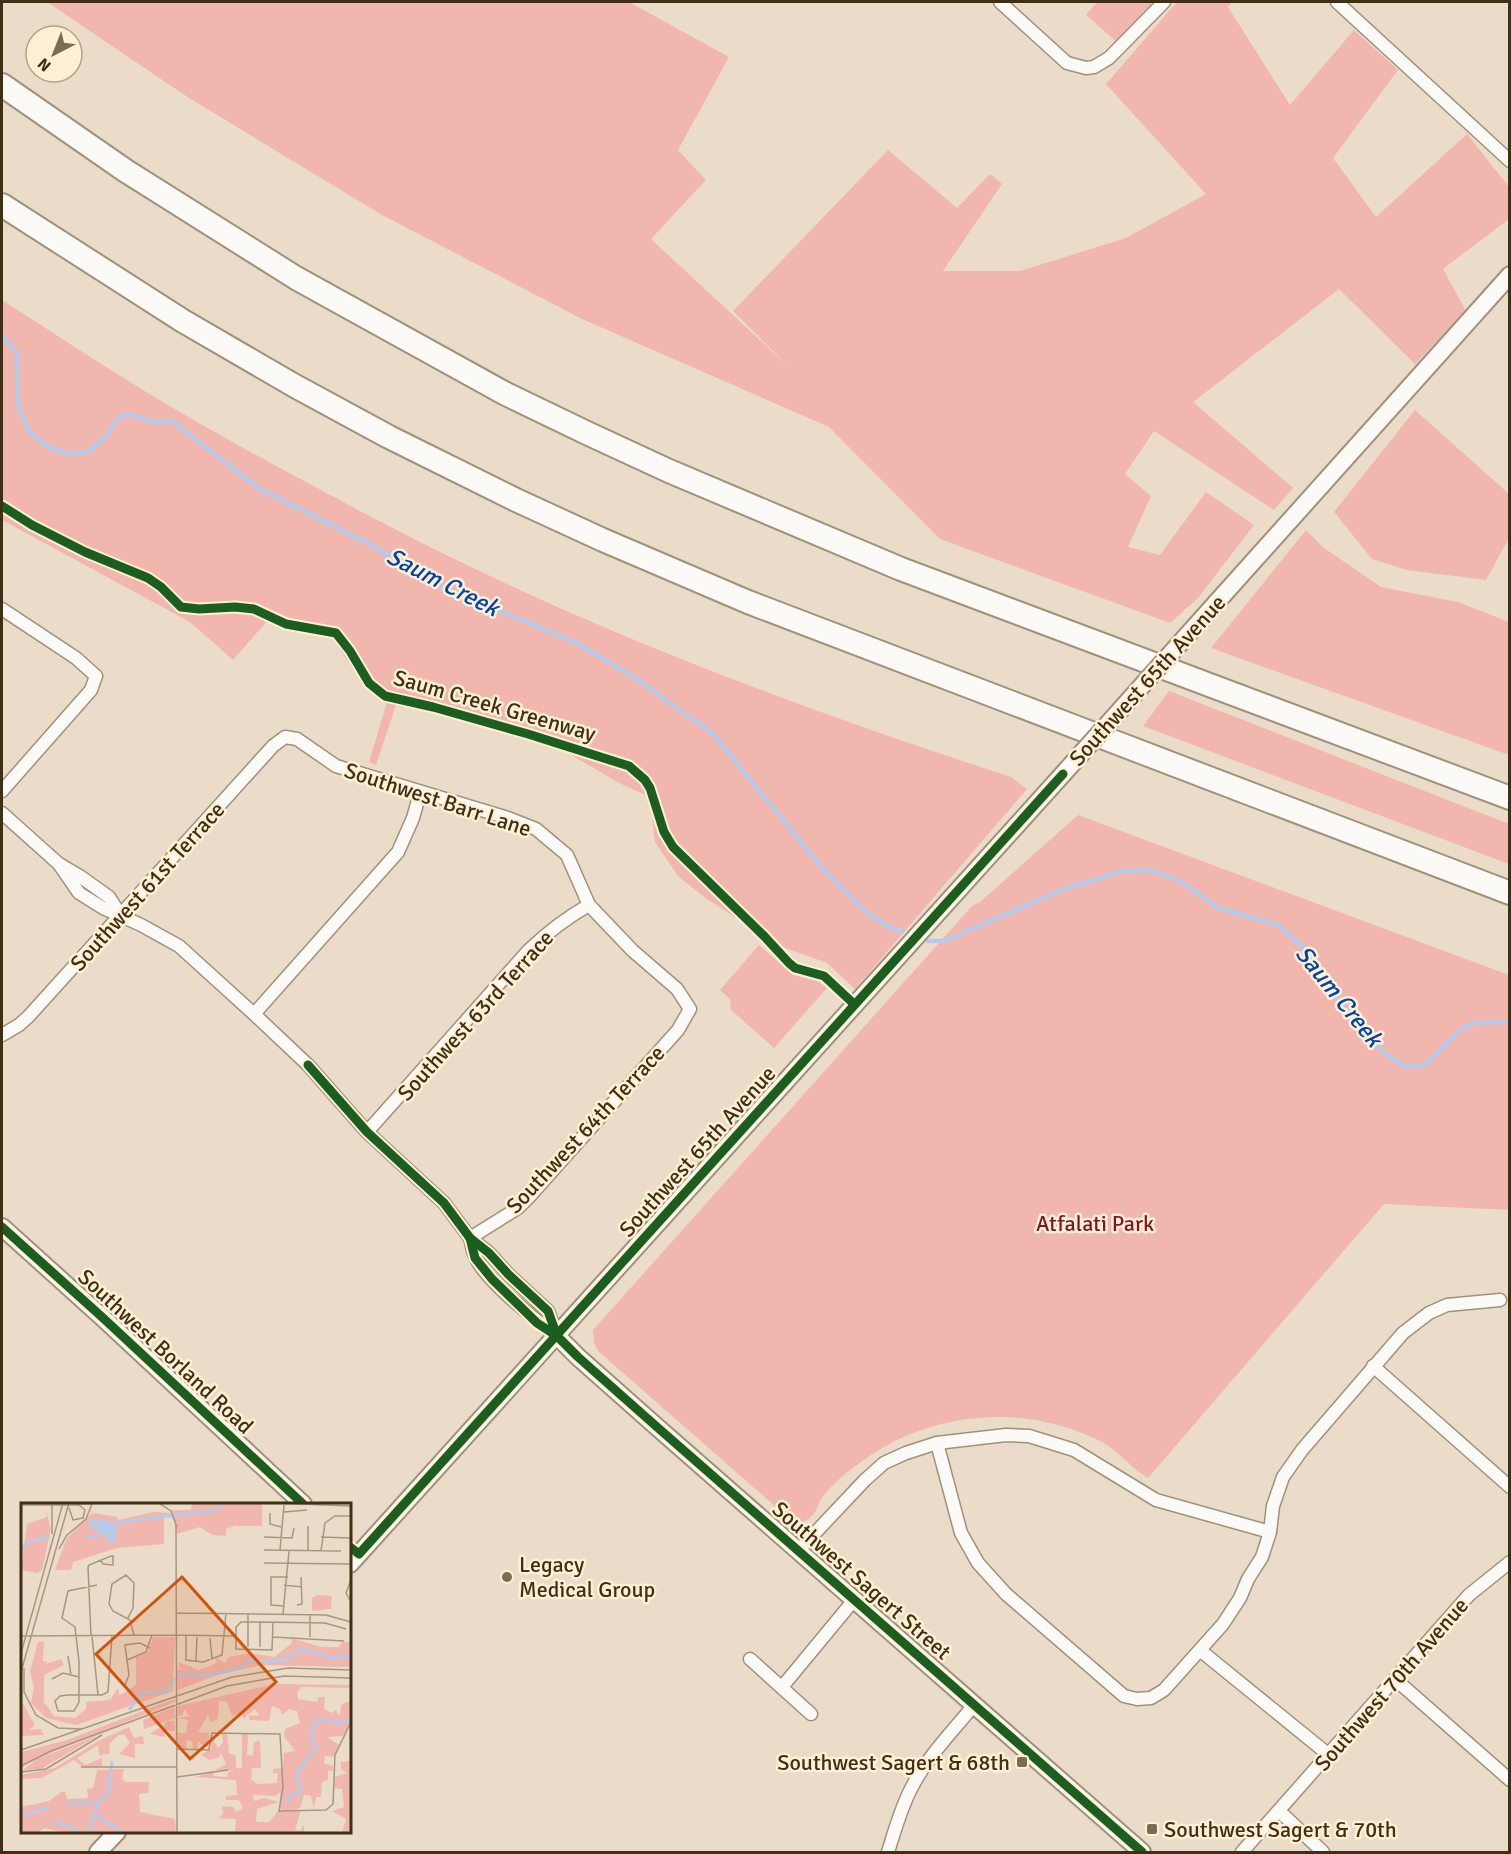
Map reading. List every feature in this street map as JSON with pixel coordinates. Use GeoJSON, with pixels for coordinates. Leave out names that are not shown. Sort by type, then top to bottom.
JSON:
{"type":"FeatureCollection","features":[{"type":"Feature","properties":{"kind":"highway"},"geometry":{"type":"LineString","coordinates":[[2,85],[126,171],[296,278],[506,394],[589,434],[669,471],[901,569],[1509,798]]}},
{"type":"Feature","properties":{"kind":"highway"},"geometry":{"type":"LineString","coordinates":[[2,205],[183,321],[295,386],[388,437],[603,540],[803,624],[1509,893]]}},
{"type":"Feature","properties":{"kind":"main road","name":"Southwest 65th Avenue"},"geometry":{"type":"LineString","coordinates":[[353,1555],[557,1336],[1509,275]]}},
{"type":"Feature","properties":{"kind":"main road","name":"Southwest Borland Road"},"geometry":{"type":"LineString","coordinates":[[2,1227],[302,1503]]}},
{"type":"Feature","properties":{"kind":"main road","name":"Southwest Sagert Street"},"geometry":{"type":"LineString","coordinates":[[557,1336],[578,1357],[1142,1852]]}},
{"type":"Feature","properties":{"kind":"main road"},"geometry":{"type":"LineString","coordinates":[[98,1852],[116,1833]]}},
{"type":"Feature","properties":{"kind":"street"},"geometry":{"type":"LineString","coordinates":[[1000,2],[1067,63],[1086,68],[1094,67],[1109,58],[1164,2]]}},
{"type":"Feature","properties":{"kind":"street"},"geometry":{"type":"LineString","coordinates":[[1337,2],[1509,161]]}},
{"type":"Feature","properties":{"kind":"street"},"geometry":{"type":"LineString","coordinates":[[2,609],[76,658],[96,676],[92,690],[2,790]]}},
{"type":"Feature","properties":{"kind":"street","name":"Southwest Barr Lane"},"geometry":{"type":"LineString","coordinates":[[290,737],[297,739],[336,766],[508,818],[536,829],[567,855],[590,905],[633,951],[677,989],[690,1009]]}},
{"type":"Feature","properties":{"kind":"street","name":"Southwest 61st Terrace"},"geometry":{"type":"LineString","coordinates":[[2,1035],[28,1017],[273,746],[279,740],[290,737]]}},
{"type":"Feature","properties":{"kind":"street"},"geometry":{"type":"LineString","coordinates":[[254,1014],[398,852],[413,818],[420,793]]}},
{"type":"Feature","properties":{"kind":"street","name":"Southwest Sagert Street"},"geometry":{"type":"LineString","coordinates":[[2,813],[59,864],[109,897],[121,916],[179,946],[254,1014],[308,1065],[368,1132],[444,1203],[470,1238],[489,1253],[507,1274],[548,1311],[557,1336]]}},
{"type":"Feature","properties":{"kind":"street","name":"Southwest 63rd Terrace"},"geometry":{"type":"LineString","coordinates":[[368,1132],[529,950],[567,917],[590,905]]}},
{"type":"Feature","properties":{"kind":"street","name":"Southwest 64th Terrace"},"geometry":{"type":"LineString","coordinates":[[470,1238],[518,1208],[529,1197],[678,1030],[690,1009]]}},
{"type":"Feature","properties":{"kind":"street"},"geometry":{"type":"LineString","coordinates":[[938,1443],[961,1533],[978,1563],[1006,1594],[1124,1696],[1137,1699],[1151,1698],[1164,1690],[1223,1624],[1262,1557],[1270,1532],[1273,1506],[1283,1477],[1302,1450],[1373,1366],[1403,1333],[1429,1313],[1447,1305],[1500,1300]]}},
{"type":"Feature","properties":{"kind":"street"},"geometry":{"type":"LineString","coordinates":[[1373,1366],[1509,1487]]}},
{"type":"Feature","properties":{"kind":"street"},"geometry":{"type":"LineString","coordinates":[[798,1551],[884,1463],[938,1443],[1006,1435],[1029,1436],[1074,1450],[1156,1500],[1270,1532]]}},
{"type":"Feature","properties":{"kind":"street","name":"Southwest 70th Avenue"},"geometry":{"type":"LineString","coordinates":[[1242,1852],[1469,1595],[1509,1562]]}},
{"type":"Feature","properties":{"kind":"street"},"geometry":{"type":"LineString","coordinates":[[782,1687],[854,1600]]}},
{"type":"Feature","properties":{"kind":"street"},"geometry":{"type":"LineString","coordinates":[[1201,1651],[1329,1755]]}},
{"type":"Feature","properties":{"kind":"street"},"geometry":{"type":"LineString","coordinates":[[750,1659],[811,1713]]}},
{"type":"Feature","properties":{"kind":"street"},"geometry":{"type":"LineString","coordinates":[[1395,1679],[1509,1780]]}},
{"type":"Feature","properties":{"kind":"street"},"geometry":{"type":"LineString","coordinates":[[888,1852],[901,1808],[912,1785],[928,1761],[974,1705]]}},
{"type":"Feature","properties":{"kind":"street"},"geometry":{"type":"LineString","coordinates":[[1279,1811],[1323,1852]]}},
{"type":"Feature","properties":{"kind":"green space"},"geometry":{"type":"Polygon","coordinates":[[[47,2],[629,2],[729,57],[678,150],[706,180],[651,239],[789,367],[733,311],[888,150],[957,208],[990,174],[1002,184],[943,271],[1020,271],[1126,238],[1206,194],[1106,84],[1177,2],[1232,2],[1228,7],[1290,105],[1354,30],[1398,70],[1333,158],[1376,217],[1467,134],[1509,187],[1509,219],[1443,269],[1466,311],[1415,364],[1339,289],[1193,402],[1293,488],[1274,510],[1154,431],[1125,474],[1151,496],[1128,547],[1160,555],[1206,492],[1254,525],[1198,598],[1170,623],[940,539],[829,427],[582,319],[382,215],[189,98],[84,27],[84,24],[80,24],[47,2]]]}},
{"type":"Feature","properties":{"kind":"green space"},"geometry":{"type":"Polygon","coordinates":[[[1097,2],[1153,2],[1117,42],[1086,15],[1097,2]]]}},
{"type":"Feature","properties":{"kind":"green space"},"geometry":{"type":"Polygon","coordinates":[[[2,300],[126,380],[192,419],[438,551],[598,625],[844,721],[1011,777],[1027,789],[855,989],[827,963],[763,940],[678,876],[655,842],[650,797],[619,783],[568,753],[436,713],[396,705],[376,765],[369,762],[387,702],[363,681],[332,637],[280,627],[268,620],[233,660],[190,622],[2,520],[2,300]]]}},
{"type":"Feature","properties":{"kind":"green space"},"geometry":{"type":"Polygon","coordinates":[[[1415,410],[1509,494],[1509,538],[1486,580],[1407,570],[1372,559],[1334,512],[1415,410]]]}},
{"type":"Feature","properties":{"kind":"green space"},"geometry":{"type":"Polygon","coordinates":[[[1306,530],[1324,548],[1381,587],[1458,602],[1509,622],[1509,755],[1211,648],[1306,530]]]}},
{"type":"Feature","properties":{"kind":"green space"},"geometry":{"type":"Polygon","coordinates":[[[1169,691],[1509,824],[1509,864],[1143,726],[1169,691]]]}},
{"type":"Feature","properties":{"kind":"green space","name":"Atfalati Park"},"geometry":{"type":"Polygon","coordinates":[[[1078,815],[1509,975],[1509,1210],[1384,1204],[1148,1478],[1106,1444],[1070,1429],[1041,1421],[1011,1417],[981,1418],[951,1422],[922,1430],[894,1442],[868,1457],[838,1480],[823,1496],[809,1519],[800,1523],[792,1521],[598,1351],[594,1343],[593,1330],[972,906],[980,902],[1078,815]]]}},
{"type":"Feature","properties":{"kind":"green space"},"geometry":{"type":"Polygon","coordinates":[[[759,945],[793,975],[817,981],[827,988],[774,1048],[731,1010],[730,999],[720,990],[759,945]]]}},
{"type":"Feature","properties":{"kind":"waterway","name":"Saum Creek"},"geometry":{"type":"LineString","coordinates":[[2,336],[17,353],[18,407],[30,432],[47,447],[70,454],[88,452],[105,437],[119,417],[129,414],[156,423],[172,421],[258,488],[371,545],[437,585],[577,643],[641,682],[713,734],[825,871],[867,913],[902,932]]}},
{"type":"Feature","properties":{"kind":"waterway","name":"Saum Creek"},"geometry":{"type":"LineString","coordinates":[[928,941],[944,941],[1064,889],[1119,872],[1151,870],[1180,881],[1218,908],[1278,925],[1302,946],[1354,1021],[1384,1053],[1404,1066],[1424,1066],[1459,1031],[1473,1023],[1510,1022]]}},
{"type":"Feature","properties":{"kind":"cycle path","name":"Saum Creek Greenway"},"geometry":{"type":"LineString","coordinates":[[2,506],[32,525],[85,552],[148,578],[161,587],[181,607],[254,609],[286,624],[336,633],[369,683],[385,696],[528,734],[629,766],[645,780],[650,788],[664,832],[673,847],[789,963],[795,968],[824,976],[854,1004]]}},
{"type":"Feature","properties":{"kind":"cycle path"},"geometry":{"type":"LineString","coordinates":[[351,1548],[359,1554],[1063,774]]}},
{"type":"Feature","properties":{"kind":"cycle path"},"geometry":{"type":"LineString","coordinates":[[308,1065],[367,1132],[444,1203],[470,1238],[489,1253],[548,1311],[557,1336]]}},
{"type":"Feature","properties":{"kind":"cycle path"},"geometry":{"type":"LineString","coordinates":[[2,1227],[302,1503]]}},
{"type":"Feature","properties":{"kind":"cycle path"},"geometry":{"type":"LineString","coordinates":[[470,1238],[475,1258],[492,1279],[537,1323],[557,1336],[657,1427],[1142,1852]]}},
{"type":"Feature","properties":{"kind":"place","name":"Legacy Medical Group"},"geometry":{"type":"Point","coordinates":[507,1577]}},
{"type":"Feature","properties":{"kind":"place","name":"Southwest Sagert & 68th"},"geometry":{"type":"Point","coordinates":[1022,1762]}},
{"type":"Feature","properties":{"kind":"place","name":"Southwest Sagert & 70th"},"geometry":{"type":"Point","coordinates":[1152,1829]}}]}
